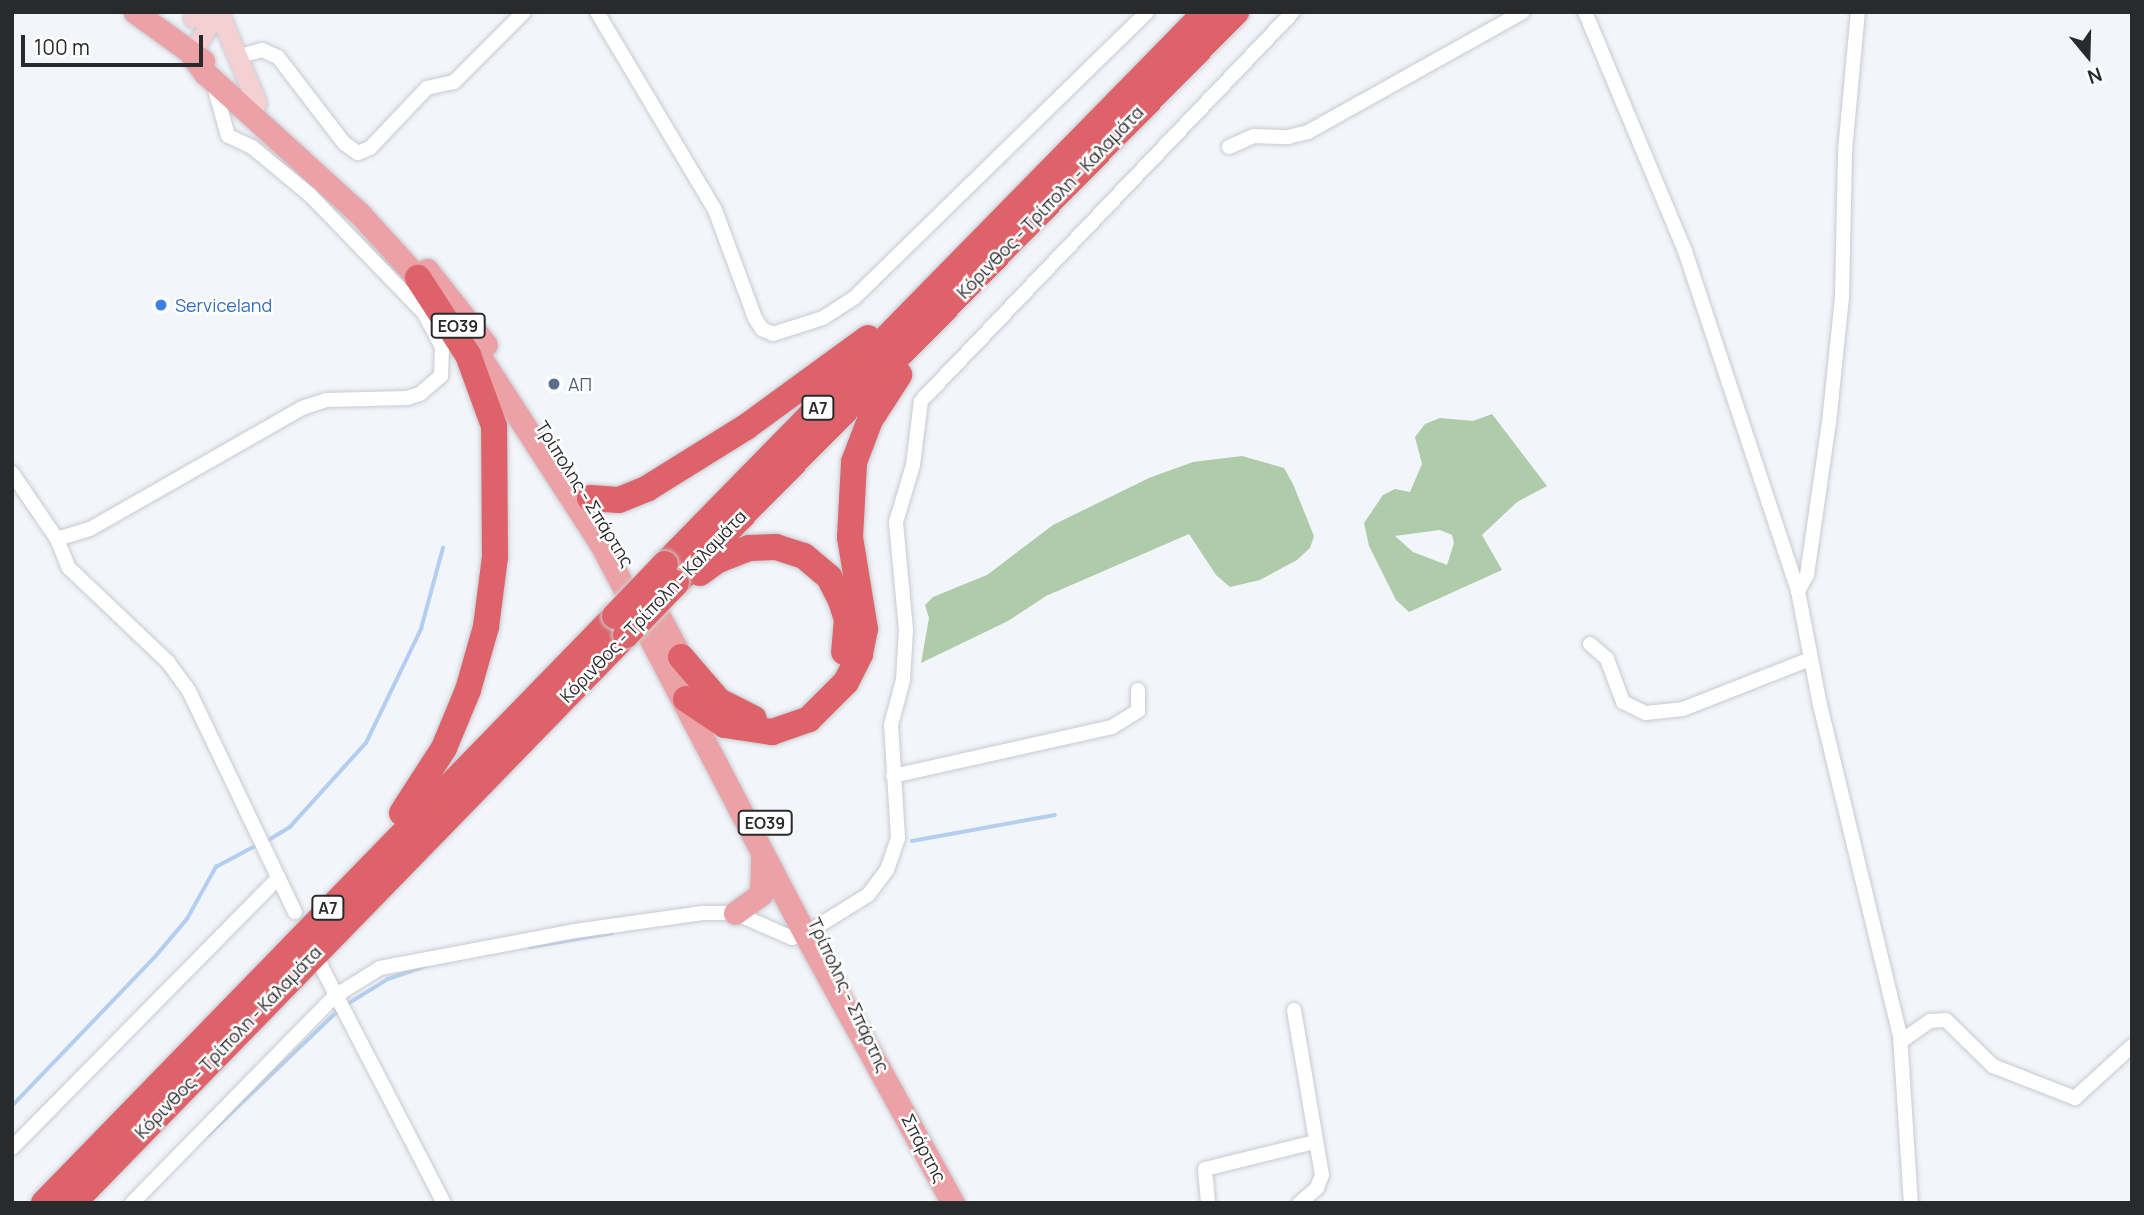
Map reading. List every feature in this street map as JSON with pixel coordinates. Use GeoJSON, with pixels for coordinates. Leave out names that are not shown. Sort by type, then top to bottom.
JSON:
{"type":"FeatureCollection","features":[{"type":"Feature","properties":{"kind":"highway","name":"Κόρινθος - Τρίπολη - Καλαμάτα"},"geometry":{"type":"LineString","coordinates":[[73,1203],[621,625],[651,609],[674,579],[971,252],[1206,12]]}},
{"type":"Feature","properties":{"kind":"highway","name":"Κόρινθος - Τρίπολη - Καλαμάτα"},"geometry":{"type":"LineString","coordinates":[[44,1203],[353,881],[621,625],[674,579],[951,303],[1236,12]]}},
{"type":"Feature","properties":{"kind":"highway"},"geometry":{"type":"LineString","coordinates":[[590,498],[619,500],[690,464],[835,363],[971,252]]}},
{"type":"Feature","properties":{"kind":"highway"},"geometry":{"type":"LineString","coordinates":[[353,881],[444,748],[477,666],[493,587],[498,477],[494,426],[468,355],[418,278]]}},
{"type":"Feature","properties":{"kind":"highway"},"geometry":{"type":"LineString","coordinates":[[686,699],[712,719],[740,730],[785,730],[818,712],[850,676],[860,654],[865,621],[850,537],[854,462],[881,399],[951,303]]}},
{"type":"Feature","properties":{"kind":"highway"},"geometry":{"type":"LineString","coordinates":[[674,579],[727,555],[760,547],[785,549],[804,556],[829,577],[841,601],[847,638],[843,658],[816,697],[775,718],[759,720],[732,710],[681,657]]}},
{"type":"Feature","properties":{"kind":"main road","name":"Τρίπολης - Σπάρτης"},"geometry":{"type":"LineString","coordinates":[[135,12],[183,49],[211,65],[359,213],[461,329],[552,462],[686,699],[761,849],[812,931]]}},
{"type":"Feature","properties":{"kind":"main road"},"geometry":{"type":"LineString","coordinates":[[183,49],[217,13]]}},
{"type":"Feature","properties":{"kind":"main road"},"geometry":{"type":"LineString","coordinates":[[183,49],[195,15],[217,13]]}},
{"type":"Feature","properties":{"kind":"main road"},"geometry":{"type":"LineString","coordinates":[[217,13],[236,57],[251,104]]}},
{"type":"Feature","properties":{"kind":"main road","name":"Τρίπολης - Σπάρτης"},"geometry":{"type":"LineString","coordinates":[[183,49],[205,73],[251,104],[327,165],[435,279],[522,395],[590,498],[681,657],[812,931],[895,1093]]}},
{"type":"Feature","properties":{"kind":"main road"},"geometry":{"type":"LineString","coordinates":[[735,914],[761,894],[761,849]]}},
{"type":"Feature","properties":{"kind":"main road","name":"Σπάρτης"},"geometry":{"type":"LineString","coordinates":[[895,1093],[953,1203]]}},
{"type":"Feature","properties":{"kind":"street"},"geometry":{"type":"LineString","coordinates":[[236,57],[262,50],[278,57],[344,143],[358,153],[365,152],[427,88],[454,82],[524,12]]}},
{"type":"Feature","properties":{"kind":"street"},"geometry":{"type":"LineString","coordinates":[[597,12],[715,210],[755,318],[762,328],[773,334],[823,318],[855,297],[1147,12]]}},
{"type":"Feature","properties":{"kind":"street"},"geometry":{"type":"LineString","coordinates":[[132,1203],[337,999],[400,961],[664,917],[735,914],[785,938],[812,931],[868,895],[887,870],[899,830],[891,725],[902,680],[906,630],[896,522],[913,465],[921,401],[1293,12]]}},
{"type":"Feature","properties":{"kind":"street"},"geometry":{"type":"LineString","coordinates":[[1229,147],[1254,136],[1288,137],[1308,132],[1523,12]]}},
{"type":"Feature","properties":{"kind":"street"},"geometry":{"type":"LineString","coordinates":[[1585,12],[1685,251],[1798,592],[1810,659],[1900,1042],[1911,1203]]}},
{"type":"Feature","properties":{"kind":"street"},"geometry":{"type":"LineString","coordinates":[[1798,592],[1807,575],[1829,423],[1842,297],[1844,151],[1858,12]]}},
{"type":"Feature","properties":{"kind":"street"},"geometry":{"type":"LineString","coordinates":[[57,540],[90,529],[302,408],[327,400],[407,398],[420,394],[441,376],[439,340],[408,293],[275,165],[228,136],[218,92],[205,73]]}},
{"type":"Feature","properties":{"kind":"street"},"geometry":{"type":"LineString","coordinates":[[224,118],[251,104]]}},
{"type":"Feature","properties":{"kind":"street"},"geometry":{"type":"LineString","coordinates":[[12,473],[57,540],[69,568],[183,681],[259,832],[295,912]]}},
{"type":"Feature","properties":{"kind":"street"},"geometry":{"type":"LineString","coordinates":[[1590,644],[1606,659],[1623,702],[1646,713],[1683,709],[1810,659]]}},
{"type":"Feature","properties":{"kind":"street"},"geometry":{"type":"LineString","coordinates":[[893,776],[1112,727],[1138,711],[1138,690]]}},
{"type":"Feature","properties":{"kind":"street"},"geometry":{"type":"LineString","coordinates":[[12,1148],[279,877]]}},
{"type":"Feature","properties":{"kind":"street"},"geometry":{"type":"LineString","coordinates":[[321,966],[444,1203]]}},
{"type":"Feature","properties":{"kind":"street"},"geometry":{"type":"LineString","coordinates":[[1293,1010],[1322,1175],[1317,1188],[1300,1203]]}},
{"type":"Feature","properties":{"kind":"street"},"geometry":{"type":"LineString","coordinates":[[1900,1042],[1930,1021],[1950,1021],[1993,1066],[2075,1098],[2132,1046]]}},
{"type":"Feature","properties":{"kind":"street"},"geometry":{"type":"LineString","coordinates":[[1208,1203],[1205,1168],[1315,1142]]}},
{"type":"Feature","properties":{"kind":"green space"},"geometry":{"type":"Polygon","coordinates":[[[1492,414],[1547,486],[1517,502],[1482,535],[1502,570],[1409,612],[1396,600],[1369,546],[1364,523],[1383,495],[1395,489],[1410,492],[1422,464],[1415,437],[1425,424],[1440,418],[1473,421],[1492,414]],[[1440,530],[1395,536],[1413,552],[1447,565],[1454,543],[1452,535],[1440,530]]]}},
{"type":"Feature","properties":{"kind":"green space"},"geometry":{"type":"Polygon","coordinates":[[[1242,456],[1284,468],[1293,484],[1314,536],[1310,548],[1297,560],[1260,580],[1230,587],[1216,575],[1189,534],[1046,596],[1008,621],[921,663],[929,618],[925,605],[933,597],[987,575],[1053,525],[1149,478],[1193,462],[1242,456]]]}},
{"type":"Feature","properties":{"kind":"waterway"},"geometry":{"type":"LineString","coordinates":[[267,841],[290,827],[366,743],[421,629],[443,548]]}},
{"type":"Feature","properties":{"kind":"waterway"},"geometry":{"type":"LineString","coordinates":[[912,841],[1055,815]]}},
{"type":"Feature","properties":{"kind":"waterway"},"geometry":{"type":"LineString","coordinates":[[12,1106],[155,957],[187,919],[216,867],[259,844]]}},
{"type":"Feature","properties":{"kind":"waterway"},"geometry":{"type":"LineString","coordinates":[[530,947],[612,933]]}},
{"type":"Feature","properties":{"kind":"waterway"},"geometry":{"type":"LineString","coordinates":[[346,1005],[388,979],[426,966]]}},
{"type":"Feature","properties":{"kind":"waterway"},"geometry":{"type":"LineString","coordinates":[[208,1135],[339,1010]]}},
{"type":"Feature","properties":{"kind":"place","name":"Serviceland"},"geometry":{"type":"Point","coordinates":[161,305]}},
{"type":"Feature","properties":{"kind":"place","name":"ΑΠ"},"geometry":{"type":"Point","coordinates":[554,384]}}]}
